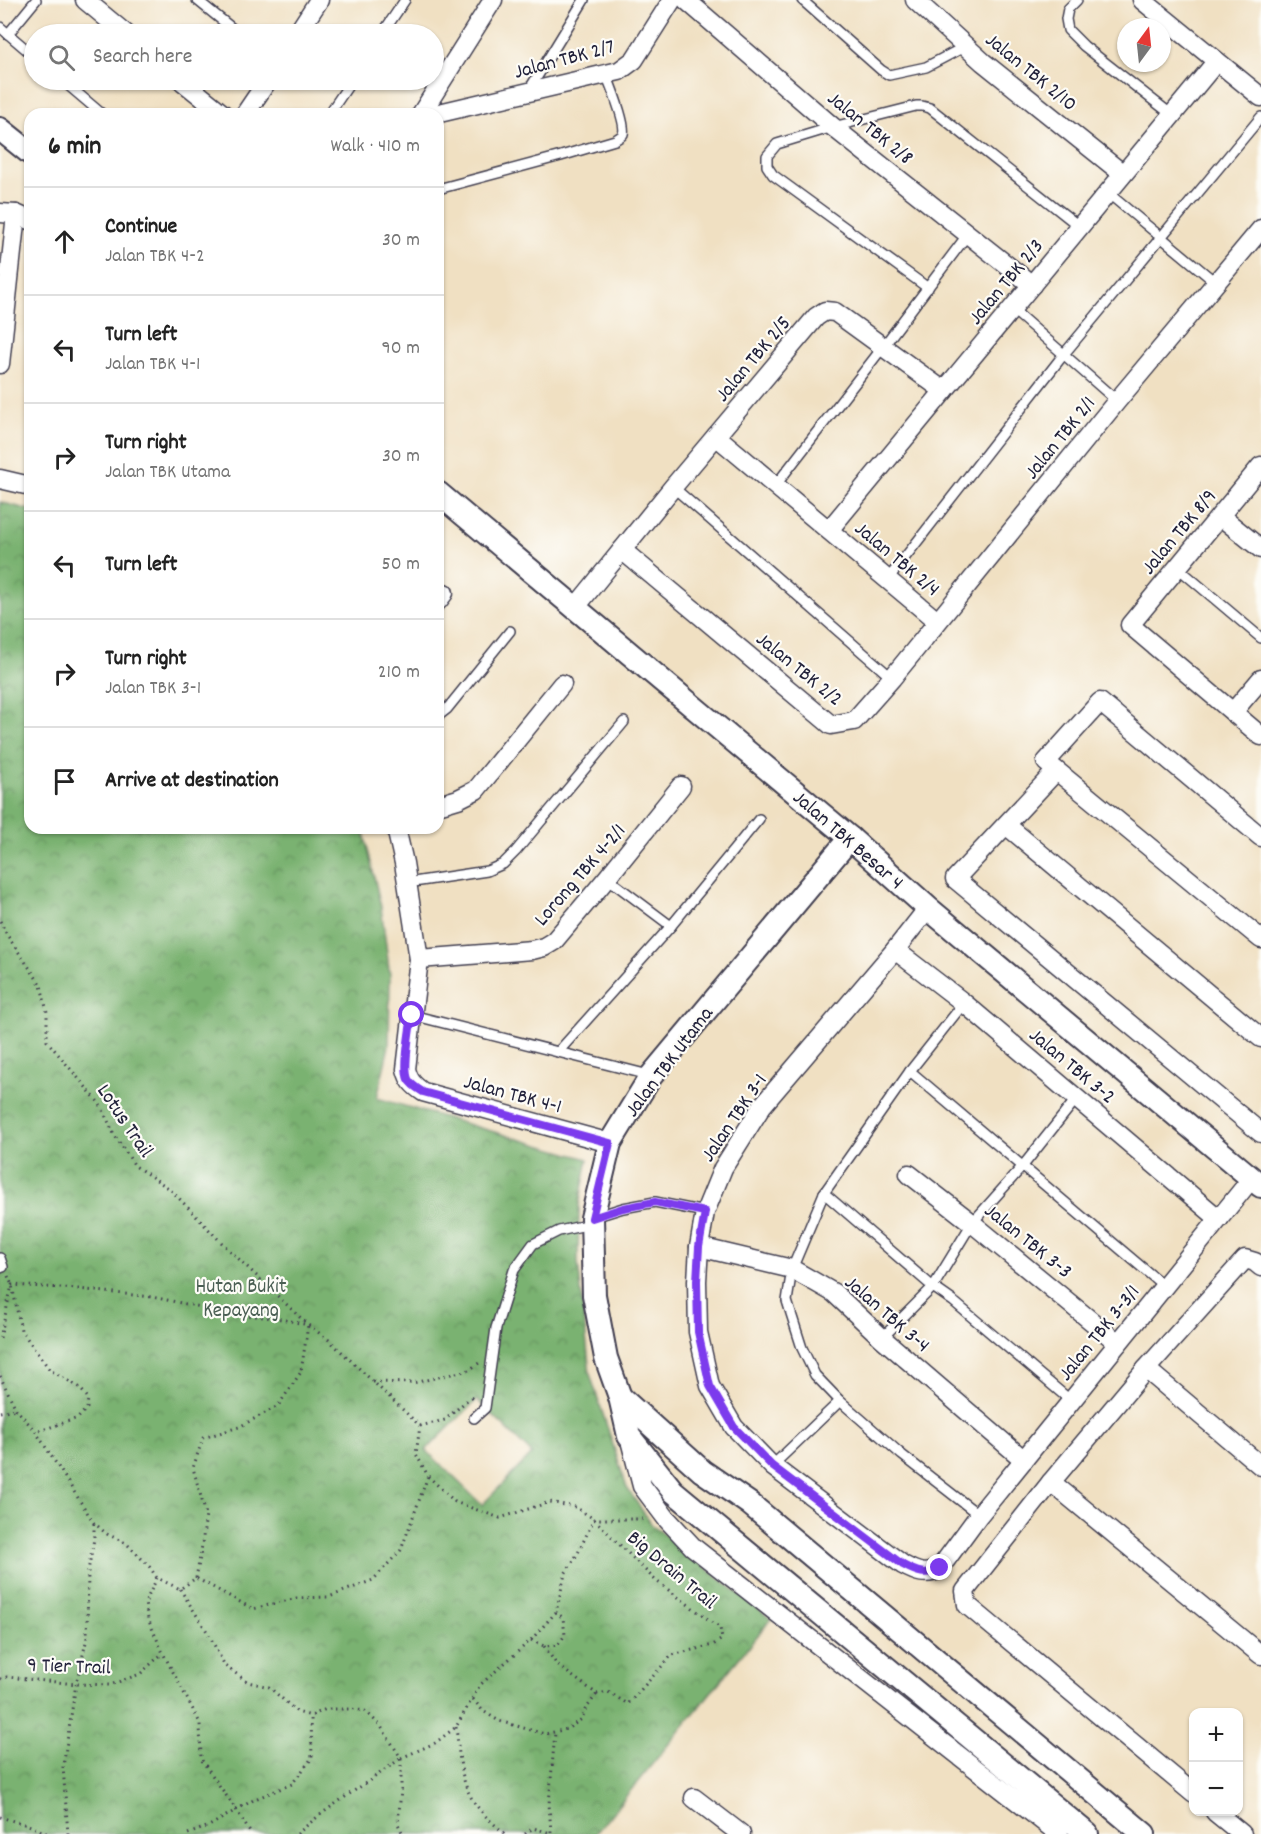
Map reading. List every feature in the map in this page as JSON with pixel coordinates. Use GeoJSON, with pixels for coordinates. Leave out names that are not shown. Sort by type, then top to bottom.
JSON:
{"type":"FeatureCollection","features":[{"type":"Feature","properties":{"kind":"street"},"geometry":{"type":"LineString","coordinates":[[84,0],[114,24]]}},
{"type":"Feature","properties":{"kind":"street"},"geometry":{"type":"LineString","coordinates":[[303,24],[319,0]]}},
{"type":"Feature","properties":{"kind":"street"},"geometry":{"type":"LineString","coordinates":[[444,78],[493,0]]}},
{"type":"Feature","properties":{"kind":"street","name":"Jalan TBK 2/7"},"geometry":{"type":"LineString","coordinates":[[444,112],[619,71],[634,60],[672,0]]}},
{"type":"Feature","properties":{"kind":"street","name":"Jalan TBK 2/8"},"geometry":{"type":"LineString","coordinates":[[686,0],[827,121],[1032,285]]}},
{"type":"Feature","properties":{"kind":"street","name":"Jalan TBK 2/10"},"geometry":{"type":"LineString","coordinates":[[915,0],[990,67],[1123,174]]}},
{"type":"Feature","properties":{"kind":"street"},"geometry":{"type":"LineString","coordinates":[[1142,0],[1261,97]]}},
{"type":"Feature","properties":{"kind":"street","name":"Jalan TBK 2/3"},"geometry":{"type":"LineString","coordinates":[[829,530],[1216,62]]}},
{"type":"Feature","properties":{"kind":"street"},"geometry":{"type":"LineString","coordinates":[[193,90],[216,108]]}},
{"type":"Feature","properties":{"kind":"street"},"geometry":{"type":"LineString","coordinates":[[249,108],[261,90]]}},
{"type":"Feature","properties":{"kind":"street"},"geometry":{"type":"LineString","coordinates":[[425,108],[436,90]]}},
{"type":"Feature","properties":{"kind":"street"},"geometry":{"type":"LineString","coordinates":[[0,129],[24,148]]}},
{"type":"Feature","properties":{"kind":"street"},"geometry":{"type":"LineString","coordinates":[[0,364],[15,216]]}},
{"type":"Feature","properties":{"kind":"street"},"geometry":{"type":"LineString","coordinates":[[1215,282],[1261,229]]}},
{"type":"Feature","properties":{"kind":"street","name":"Jalan TBK 2/1"},"geometry":{"type":"LineString","coordinates":[[938,621],[1215,282]]}},
{"type":"Feature","properties":{"kind":"street","name":"Jalan TBK 2/5"},"geometry":{"type":"LineString","coordinates":[[575,608],[816,317],[825,311],[835,312],[884,347]]}},
{"type":"Feature","properties":{"kind":"street"},"geometry":{"type":"LineString","coordinates":[[884,347],[944,391]]}},
{"type":"Feature","properties":{"kind":"street","name":"Jalan TBK 2/4"},"geometry":{"type":"LineString","coordinates":[[716,436],[938,621]]}},
{"type":"Feature","properties":{"kind":"street","name":"Jalan TBK 8/9"},"geometry":{"type":"LineString","coordinates":[[1233,712],[1130,625],[1261,466]]}},
{"type":"Feature","properties":{"kind":"street"},"geometry":{"type":"LineString","coordinates":[[0,479],[24,485]]}},
{"type":"Feature","properties":{"kind":"street","name":"Jalan TBK Besar 4"},"geometry":{"type":"LineString","coordinates":[[444,498],[1256,1182]]}},
{"type":"Feature","properties":{"kind":"street"},"geometry":{"type":"LineString","coordinates":[[1220,516],[1261,549]]}},
{"type":"Feature","properties":{"kind":"street","name":"Jalan TBK 2/2"},"geometry":{"type":"LineString","coordinates":[[622,550],[831,725],[854,721],[938,621]]}},
{"type":"Feature","properties":{"kind":"street"},"geometry":{"type":"LineString","coordinates":[[1261,679],[1233,712],[1261,736]]}},
{"type":"Feature","properties":{"kind":"street"},"geometry":{"type":"LineString","coordinates":[[444,803],[476,790],[562,684]]}},
{"type":"Feature","properties":{"kind":"street"},"geometry":{"type":"LineString","coordinates":[[1261,837],[1100,702],[1046,762],[1261,939]]}},
{"type":"Feature","properties":{"kind":"street"},"geometry":{"type":"LineString","coordinates":[[1056,771],[955,879],[1261,1132]]}},
{"type":"Feature","properties":{"kind":"street","name":"Lorong TBK 4-2/1"},"geometry":{"type":"LineString","coordinates":[[419,959],[532,950],[554,941],[681,786]]}},
{"type":"Feature","properties":{"kind":"street"},"geometry":{"type":"LineString","coordinates":[[1006,825],[1261,1038]]}},
{"type":"Feature","properties":{"kind":"street"},"geometry":{"type":"LineString","coordinates":[[397,834],[419,959],[412,1015]]}},
{"type":"Feature","properties":{"kind":"street","name":"Jalan TBK Utama"},"geometry":{"type":"LineString","coordinates":[[629,1436],[620,1397],[606,1358],[594,1295],[591,1221],[610,1143],[651,1076],[849,838]]}},
{"type":"Feature","properties":{"kind":"street","name":"Jalan TBK 3-1"},"geometry":{"type":"LineString","coordinates":[[928,908],[762,1106],[723,1168],[705,1212],[699,1247],[698,1332],[710,1386],[734,1427],[772,1466],[903,1565],[914,1571],[933,1573],[940,1568],[979,1515]]}},
{"type":"Feature","properties":{"kind":"street","name":"Jalan TBK 3-2"},"geometry":{"type":"LineString","coordinates":[[895,950],[964,1003],[1219,1219]]}},
{"type":"Feature","properties":{"kind":"street","name":"Jalan TBK 4-1"},"geometry":{"type":"LineString","coordinates":[[412,1015],[406,1069],[408,1079],[413,1086],[423,1092],[610,1143]]}},
{"type":"Feature","properties":{"kind":"street","name":"Jalan TBK 3-3"},"geometry":{"type":"LineString","coordinates":[[909,1174],[1118,1343]]}},
{"type":"Feature","properties":{"kind":"street","name":"Jalan TBK 3-3/1"},"geometry":{"type":"LineString","coordinates":[[979,1515],[1219,1219],[1256,1182]]}},
{"type":"Feature","properties":{"kind":"street","name":"Jalan TBK 3-4"},"geometry":{"type":"LineString","coordinates":[[699,1247],[792,1269],[834,1293],[882,1338],[1024,1460]]}},
{"type":"Feature","properties":{"kind":"street"},"geometry":{"type":"LineString","coordinates":[[1189,1790],[967,1605],[965,1591],[1051,1482],[1146,1369],[1245,1259],[1261,1267]]}},
{"type":"Feature","properties":{"kind":"street"},"geometry":{"type":"LineString","coordinates":[[1146,1369],[1261,1466]]}},
{"type":"Feature","properties":{"kind":"street"},"geometry":{"type":"LineString","coordinates":[[620,1397],[702,1471],[750,1504],[1144,1834]]}},
{"type":"Feature","properties":{"kind":"street"},"geometry":{"type":"LineString","coordinates":[[629,1436],[642,1486],[666,1518],[693,1547],[1059,1834]]}},
{"type":"Feature","properties":{"kind":"street"},"geometry":{"type":"LineString","coordinates":[[629,1436],[673,1491],[1087,1834]]}},
{"type":"Feature","properties":{"kind":"street"},"geometry":{"type":"LineString","coordinates":[[1051,1482],[1261,1655]]}},
{"type":"Feature","properties":{"kind":"street"},"geometry":{"type":"LineString","coordinates":[[694,1798],[741,1834]]}},
{"type":"Feature","properties":{"kind":"street"},"geometry":{"type":"LineString","coordinates":[[1220,1816],[1242,1834]]}},
{"type":"Feature","properties":{"kind":"lane"},"geometry":{"type":"LineString","coordinates":[[8,34],[36,0]]}},
{"type":"Feature","properties":{"kind":"lane"},"geometry":{"type":"LineString","coordinates":[[197,0],[227,24]]}},
{"type":"Feature","properties":{"kind":"lane"},"geometry":{"type":"LineString","coordinates":[[389,24],[405,0]]}},
{"type":"Feature","properties":{"kind":"lane"},"geometry":{"type":"LineString","coordinates":[[528,92],[584,0]]}},
{"type":"Feature","properties":{"kind":"lane"},"geometry":{"type":"LineString","coordinates":[[802,0],[889,75],[926,67],[966,46]]}},
{"type":"Feature","properties":{"kind":"lane"},"geometry":{"type":"LineString","coordinates":[[1077,0],[1068,9],[1065,19],[1068,30],[1084,46],[1172,115]]}},
{"type":"Feature","properties":{"kind":"lane"},"geometry":{"type":"LineString","coordinates":[[0,27],[24,48]]}},
{"type":"Feature","properties":{"kind":"lane"},"geometry":{"type":"LineString","coordinates":[[444,187],[615,140],[624,131],[618,104],[606,74]]}},
{"type":"Feature","properties":{"kind":"lane"},"geometry":{"type":"LineString","coordinates":[[74,90],[95,108]]}},
{"type":"Feature","properties":{"kind":"lane"},"geometry":{"type":"LineString","coordinates":[[333,108],[345,90]]}},
{"type":"Feature","properties":{"kind":"lane"},"geometry":{"type":"LineString","coordinates":[[928,288],[773,175],[767,166],[767,156],[777,144],[827,121],[916,106],[930,108],[1080,226]]}},
{"type":"Feature","properties":{"kind":"lane"},"geometry":{"type":"LineString","coordinates":[[888,579],[1064,354],[1261,117]]}},
{"type":"Feature","properties":{"kind":"lane"},"geometry":{"type":"LineString","coordinates":[[1108,193],[1215,282]]}},
{"type":"Feature","properties":{"kind":"lane"},"geometry":{"type":"LineString","coordinates":[[775,486],[884,347],[968,234]]}},
{"type":"Feature","properties":{"kind":"lane"},"geometry":{"type":"LineString","coordinates":[[1012,309],[1117,401]]}},
{"type":"Feature","properties":{"kind":"lane"},"geometry":{"type":"LineString","coordinates":[[673,487],[892,678]]}},
{"type":"Feature","properties":{"kind":"lane"},"geometry":{"type":"LineString","coordinates":[[1177,567],[1261,638]]}},
{"type":"Feature","properties":{"kind":"lane"},"geometry":{"type":"LineString","coordinates":[[444,711],[510,632]]}},
{"type":"Feature","properties":{"kind":"lane"},"geometry":{"type":"LineString","coordinates":[[407,883],[487,871],[503,864],[624,722]]}},
{"type":"Feature","properties":{"kind":"lane"},"geometry":{"type":"LineString","coordinates":[[558,1052],[671,926],[759,819]]}},
{"type":"Feature","properties":{"kind":"lane"},"geometry":{"type":"LineString","coordinates":[[607,878],[671,926]]}},
{"type":"Feature","properties":{"kind":"lane"},"geometry":{"type":"LineString","coordinates":[[964,1003],[910,1071],[824,1193],[792,1269],[787,1301],[802,1348],[815,1375],[840,1401],[902,1455],[979,1515]]}},
{"type":"Feature","properties":{"kind":"lane"},"geometry":{"type":"LineString","coordinates":[[412,1015],[651,1076]]}},
{"type":"Feature","properties":{"kind":"lane"},"geometry":{"type":"LineString","coordinates":[[910,1071],[1164,1286]]}},
{"type":"Feature","properties":{"kind":"lane"},"geometry":{"type":"LineString","coordinates":[[882,1338],[933,1287],[972,1223],[1022,1167],[1077,1098]]}},
{"type":"Feature","properties":{"kind":"lane"},"geometry":{"type":"LineString","coordinates":[[824,1193],[1071,1401]]}},
{"type":"Feature","properties":{"kind":"lane"},"geometry":{"type":"LineString","coordinates":[[474,1418],[485,1408],[496,1328],[514,1270],[533,1244],[559,1231],[623,1208],[655,1202],[705,1212]]}},
{"type":"Feature","properties":{"kind":"lane"},"geometry":{"type":"LineString","coordinates":[[772,1466],[840,1401]]}},
{"type":"Feature","properties":{"kind":"path","name":"Lotus Trail"},"geometry":{"type":"LineString","coordinates":[[0,921],[41,985],[47,1012],[48,1041],[100,1104],[115,1136],[135,1166],[170,1189],[220,1241],[308,1325],[329,1340],[420,1426]]}},
{"type":"Feature","properties":{"kind":"path"},"geometry":{"type":"LineString","coordinates":[[1,1264],[12,1285],[21,1330],[50,1370],[79,1387],[88,1398],[87,1408],[78,1418],[36,1432]]}},
{"type":"Feature","properties":{"kind":"path"},"geometry":{"type":"LineString","coordinates":[[12,1285],[78,1289],[152,1298],[308,1325],[300,1372],[278,1406],[239,1427],[203,1438],[193,1468],[206,1515],[201,1552],[196,1578],[180,1589]]}},
{"type":"Feature","properties":{"kind":"path"},"geometry":{"type":"LineString","coordinates":[[0,1338],[12,1285]]}},
{"type":"Feature","properties":{"kind":"path"},"geometry":{"type":"LineString","coordinates":[[373,1382],[413,1383],[451,1375],[469,1370],[493,1354]]}},
{"type":"Feature","properties":{"kind":"path"},"geometry":{"type":"LineString","coordinates":[[0,1376],[16,1409],[36,1432],[94,1522],[107,1534],[126,1543],[149,1566],[157,1578],[180,1589],[208,1633],[225,1666],[248,1682],[269,1688],[297,1712],[311,1716],[326,1708],[351,1708],[365,1711],[380,1725],[401,1758],[398,1824],[403,1834]]}},
{"type":"Feature","properties":{"kind":"path"},"geometry":{"type":"LineString","coordinates":[[488,1388],[466,1401],[445,1420],[420,1426],[416,1454],[428,1476],[455,1502],[500,1518],[550,1502],[575,1507],[594,1519],[666,1518]]}},
{"type":"Feature","properties":{"kind":"path"},"geometry":{"type":"LineString","coordinates":[[0,1412],[16,1409]]}},
{"type":"Feature","properties":{"kind":"path"},"geometry":{"type":"LineString","coordinates":[[196,1578],[253,1609],[297,1598],[329,1597],[373,1580],[401,1550],[428,1476]]}},
{"type":"Feature","properties":{"kind":"path"},"geometry":{"type":"LineString","coordinates":[[297,1834],[333,1805],[367,1784],[401,1758],[435,1743],[456,1727],[480,1685],[531,1640],[556,1612],[565,1574],[594,1519]]}},
{"type":"Feature","properties":{"kind":"path","name":"Big Drain Trail"},"geometry":{"type":"LineString","coordinates":[[544,1646],[557,1665],[597,1694],[608,1692],[628,1704],[672,1655],[712,1645],[722,1639],[720,1628],[655,1580],[594,1519]]}},
{"type":"Feature","properties":{"kind":"path"},"geometry":{"type":"LineString","coordinates":[[68,1834],[63,1767],[76,1684],[87,1638],[88,1571],[94,1539],[94,1522]]}},
{"type":"Feature","properties":{"kind":"path"},"geometry":{"type":"LineString","coordinates":[[157,1578],[145,1603],[148,1619],[200,1723],[201,1759],[251,1834]]}},
{"type":"Feature","properties":{"kind":"path"},"geometry":{"type":"LineString","coordinates":[[531,1640],[544,1646],[558,1645],[565,1635],[563,1618],[556,1612]]}},
{"type":"Feature","properties":{"kind":"path","name":"9 Tier Trail"},"geometry":{"type":"LineString","coordinates":[[0,1679],[7,1677],[110,1685],[140,1674],[163,1653]]}},
{"type":"Feature","properties":{"kind":"path"},"geometry":{"type":"LineString","coordinates":[[473,1699],[483,1711],[499,1722],[545,1734],[567,1729],[582,1719],[585,1710],[597,1694]]}},
{"type":"Feature","properties":{"kind":"path"},"geometry":{"type":"LineString","coordinates":[[188,1834],[209,1826],[255,1799],[292,1784],[312,1758],[311,1716]]}},
{"type":"Feature","properties":{"kind":"path"},"geometry":{"type":"LineString","coordinates":[[456,1727],[460,1770],[465,1786],[474,1804],[489,1821],[506,1834]]}},
{"type":"Feature","properties":{"kind":"path"},"geometry":{"type":"LineString","coordinates":[[525,1834],[533,1828],[551,1833],[549,1804],[555,1732]]}},
{"type":"Feature","properties":{"kind":"path"},"geometry":{"type":"LineString","coordinates":[[0,1817],[31,1826],[48,1834]]}},
{"type":"Feature","properties":{"kind":"green space","name":"Hutan Bukit Kepayang"},"geometry":{"type":"Polygon","coordinates":[[[0,502],[24,508],[24,834],[364,834],[381,907],[390,976],[389,1046],[377,1098],[588,1159],[579,1205],[578,1262],[590,1374],[627,1488],[652,1525],[771,1619],[595,1834],[0,1834],[0,502]],[[477,1400],[426,1450],[482,1505],[532,1454],[477,1400]]]}},
{"type":"Feature","properties":{"kind":"route"},"geometry":{"type":"LineString","coordinates":[[412,1015],[406,1069],[408,1079],[413,1086],[423,1092],[610,1143],[592,1218],[623,1208],[655,1202],[705,1212],[699,1247],[697,1281],[698,1332],[710,1386],[734,1427],[772,1466],[903,1565],[924,1573],[933,1573],[940,1568]]}}]}
